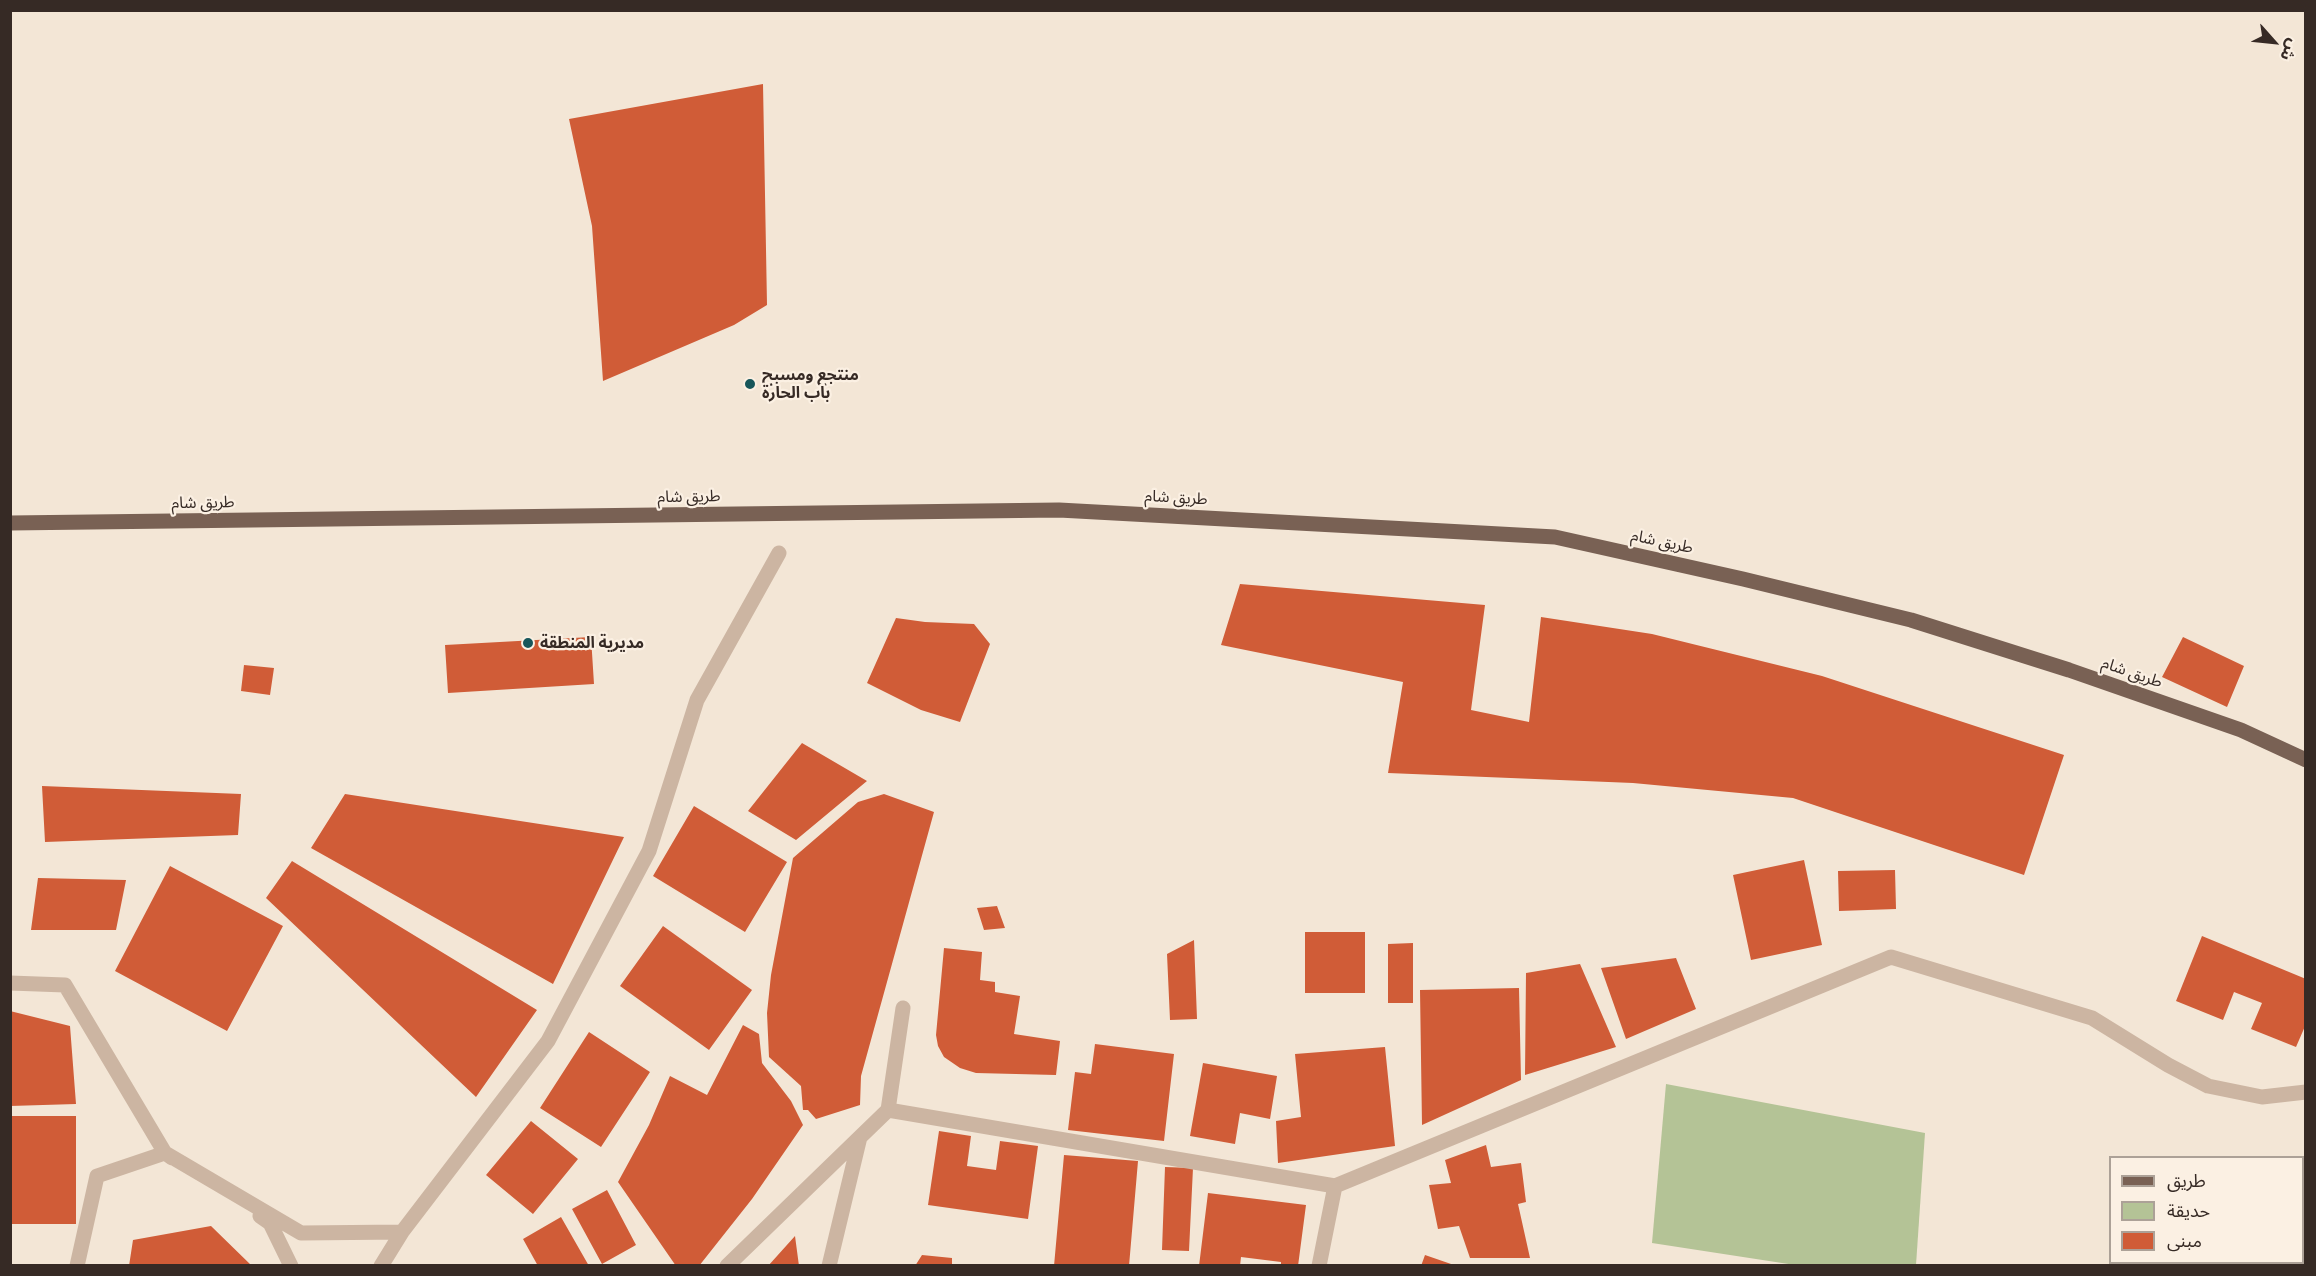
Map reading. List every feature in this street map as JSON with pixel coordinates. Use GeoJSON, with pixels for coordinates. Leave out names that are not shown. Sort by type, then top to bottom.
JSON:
{"type":"FeatureCollection","features":[{"type":"Feature","properties":{"kind":"main road","name":"طريق شام"},"geometry":{"type":"LineString","coordinates":[[10,523],[1059,510],[1555,537],[1911,620],[2068,670],[2230,726],[2306,760]]}},
{"type":"Feature","properties":{"kind":"street"},"geometry":{"type":"LineString","coordinates":[[381,1266],[402,1233],[548,1041],[648,851],[698,700],[779,553]]}},
{"type":"Feature","properties":{"kind":"street"},"geometry":{"type":"LineString","coordinates":[[888,1110],[1335,1186],[1891,957],[2092,1018],[2168,1065],[2208,1086],[2262,1097],[2306,1092]]}},
{"type":"Feature","properties":{"kind":"street"},"geometry":{"type":"LineString","coordinates":[[10,983],[65,985],[165,1153],[270,1223],[291,1266]]}},
{"type":"Feature","properties":{"kind":"street"},"geometry":{"type":"LineString","coordinates":[[727,1266],[888,1110],[903,1008]]}},
{"type":"Feature","properties":{"kind":"street"},"geometry":{"type":"LineString","coordinates":[[829,1266],[860,1137]]}},
{"type":"Feature","properties":{"kind":"street"},"geometry":{"type":"LineString","coordinates":[[77,1266],[97,1176],[165,1153],[301,1233],[402,1233]]}},
{"type":"Feature","properties":{"kind":"street"},"geometry":{"type":"LineString","coordinates":[[1319,1266],[1335,1186]]}},
{"type":"Feature","properties":{"kind":"green space"},"geometry":{"type":"Polygon","coordinates":[[[1666,1084],[1925,1133],[1916,1265],[1795,1265],[1652,1243],[1666,1084]]]}},
{"type":"Feature","properties":{"kind":"building"},"geometry":{"type":"Polygon","coordinates":[[[763,84],[767,305],[734,325],[603,381],[592,226],[569,119],[763,84]]]}},
{"type":"Feature","properties":{"kind":"building"},"geometry":{"type":"Polygon","coordinates":[[[1240,584],[1485,605],[1471,710],[1529,722],[1541,617],[1652,634],[1822,676],[2064,755],[2024,875],[1793,798],[1633,783],[1388,773],[1403,682],[1221,645],[1240,584]]]}},
{"type":"Feature","properties":{"kind":"building"},"geometry":{"type":"Polygon","coordinates":[[[896,618],[974,624],[990,644],[960,722],[921,710],[867,683],[896,618]]]}},
{"type":"Feature","properties":{"kind":"building"},"geometry":{"type":"Polygon","coordinates":[[[591,637],[594,684],[448,693],[445,645],[591,637]]]}},
{"type":"Feature","properties":{"kind":"building"},"geometry":{"type":"Polygon","coordinates":[[[2183,637],[2244,666],[2227,707],[2162,677],[2183,637]]]}},
{"type":"Feature","properties":{"kind":"building"},"geometry":{"type":"Polygon","coordinates":[[[244,665],[274,668],[270,695],[241,691],[244,665]]]}},
{"type":"Feature","properties":{"kind":"building"},"geometry":{"type":"Polygon","coordinates":[[[802,743],[867,781],[796,840],[748,811],[802,743]]]}},
{"type":"Feature","properties":{"kind":"building"},"geometry":{"type":"Polygon","coordinates":[[[42,786],[241,794],[238,835],[45,842],[42,786]]]}},
{"type":"Feature","properties":{"kind":"building"},"geometry":{"type":"Polygon","coordinates":[[[345,794],[624,837],[553,984],[311,848],[345,794]]]}},
{"type":"Feature","properties":{"kind":"building"},"geometry":{"type":"Polygon","coordinates":[[[884,794],[934,812],[861,1076],[860,1105],[816,1119],[808,1110],[803,1110],[801,1086],[769,1057],[767,1013],[771,975],[793,858],[858,802],[884,794]]]}},
{"type":"Feature","properties":{"kind":"building"},"geometry":{"type":"Polygon","coordinates":[[[694,806],[787,862],[745,932],[653,876],[694,806]]]}},
{"type":"Feature","properties":{"kind":"building"},"geometry":{"type":"Polygon","coordinates":[[[1804,860],[1822,945],[1751,960],[1733,875],[1804,860]]]}},
{"type":"Feature","properties":{"kind":"building"},"geometry":{"type":"Polygon","coordinates":[[[292,861],[537,1010],[476,1097],[266,898],[292,861]]]}},
{"type":"Feature","properties":{"kind":"building"},"geometry":{"type":"Polygon","coordinates":[[[170,866],[283,926],[227,1031],[115,971],[170,866]]]}},
{"type":"Feature","properties":{"kind":"building"},"geometry":{"type":"Polygon","coordinates":[[[1895,870],[1896,909],[1839,911],[1838,871],[1895,870]]]}},
{"type":"Feature","properties":{"kind":"building"},"geometry":{"type":"Polygon","coordinates":[[[38,878],[126,880],[116,930],[31,930],[38,878]]]}},
{"type":"Feature","properties":{"kind":"building"},"geometry":{"type":"Polygon","coordinates":[[[997,906],[1005,928],[984,930],[977,908],[997,906]]]}},
{"type":"Feature","properties":{"kind":"building"},"geometry":{"type":"Polygon","coordinates":[[[663,926],[752,990],[709,1050],[620,986],[663,926]]]}},
{"type":"Feature","properties":{"kind":"building"},"geometry":{"type":"Polygon","coordinates":[[[1305,932],[1365,932],[1365,993],[1305,993],[1305,932]]]}},
{"type":"Feature","properties":{"kind":"building"},"geometry":{"type":"Polygon","coordinates":[[[2202,936],[2306,979],[2306,1024],[2296,1047],[2251,1029],[2262,1003],[2234,992],[2223,1020],[2176,1001],[2202,936]]]}},
{"type":"Feature","properties":{"kind":"building"},"geometry":{"type":"Polygon","coordinates":[[[1194,940],[1197,1019],[1170,1020],[1167,954],[1194,940]]]}},
{"type":"Feature","properties":{"kind":"building"},"geometry":{"type":"Polygon","coordinates":[[[1413,943],[1413,1003],[1388,1003],[1388,944],[1413,943]]]}},
{"type":"Feature","properties":{"kind":"building"},"geometry":{"type":"Polygon","coordinates":[[[944,948],[982,952],[980,980],[995,982],[995,992],[1020,996],[1014,1034],[1060,1041],[1056,1075],[976,1073],[960,1068],[944,1057],[938,1046],[936,1035],[944,948]]]}},
{"type":"Feature","properties":{"kind":"building"},"geometry":{"type":"Polygon","coordinates":[[[1676,958],[1696,1009],[1626,1039],[1601,968],[1676,958]]]}},
{"type":"Feature","properties":{"kind":"building"},"geometry":{"type":"Polygon","coordinates":[[[1580,964],[1616,1047],[1525,1075],[1526,973],[1580,964]]]}},
{"type":"Feature","properties":{"kind":"building"},"geometry":{"type":"Polygon","coordinates":[[[1519,988],[1521,1080],[1422,1125],[1420,990],[1519,988]]]}},
{"type":"Feature","properties":{"kind":"building"},"geometry":{"type":"Polygon","coordinates":[[[10,1011],[70,1026],[76,1104],[10,1106],[10,1011]]]}},
{"type":"Feature","properties":{"kind":"building"},"geometry":{"type":"Polygon","coordinates":[[[743,1025],[759,1034],[762,1063],[791,1101],[803,1125],[752,1199],[699,1266],[676,1266],[618,1182],[649,1125],[670,1076],[707,1095],[743,1025]]]}},
{"type":"Feature","properties":{"kind":"building"},"geometry":{"type":"Polygon","coordinates":[[[589,1032],[650,1072],[601,1147],[540,1108],[589,1032]]]}},
{"type":"Feature","properties":{"kind":"building"},"geometry":{"type":"Polygon","coordinates":[[[1095,1044],[1174,1054],[1164,1141],[1068,1130],[1075,1072],[1091,1074],[1095,1044]]]}},
{"type":"Feature","properties":{"kind":"building"},"geometry":{"type":"Polygon","coordinates":[[[1385,1047],[1395,1146],[1278,1163],[1276,1121],[1301,1117],[1295,1054],[1385,1047]]]}},
{"type":"Feature","properties":{"kind":"building"},"geometry":{"type":"Polygon","coordinates":[[[1203,1063],[1277,1076],[1270,1119],[1240,1113],[1235,1144],[1190,1136],[1203,1063]]]}},
{"type":"Feature","properties":{"kind":"building"},"geometry":{"type":"Polygon","coordinates":[[[10,1116],[76,1116],[76,1224],[10,1224],[10,1116]]]}},
{"type":"Feature","properties":{"kind":"building"},"geometry":{"type":"Polygon","coordinates":[[[531,1121],[578,1159],[533,1214],[486,1175],[531,1121]]]}},
{"type":"Feature","properties":{"kind":"building"},"geometry":{"type":"Polygon","coordinates":[[[939,1131],[971,1136],[967,1166],[996,1170],[1000,1141],[1038,1146],[1028,1219],[928,1205],[939,1131]]]}},
{"type":"Feature","properties":{"kind":"building"},"geometry":{"type":"Polygon","coordinates":[[[1486,1145],[1491,1167],[1521,1163],[1526,1202],[1518,1204],[1530,1258],[1470,1258],[1459,1226],[1438,1229],[1429,1185],[1451,1183],[1445,1160],[1486,1145]]]}},
{"type":"Feature","properties":{"kind":"building"},"geometry":{"type":"Polygon","coordinates":[[[1064,1155],[1138,1161],[1129,1266],[1054,1266],[1064,1155]]]}},
{"type":"Feature","properties":{"kind":"building"},"geometry":{"type":"Polygon","coordinates":[[[1165,1167],[1193,1168],[1189,1251],[1162,1250],[1165,1167]]]}},
{"type":"Feature","properties":{"kind":"building"},"geometry":{"type":"Polygon","coordinates":[[[607,1190],[636,1245],[602,1264],[572,1209],[607,1190]]]}},
{"type":"Feature","properties":{"kind":"building"},"geometry":{"type":"Polygon","coordinates":[[[1208,1193],[1306,1205],[1298,1266],[1281,1266],[1281,1262],[1241,1257],[1240,1266],[1199,1266],[1208,1193]]]}},
{"type":"Feature","properties":{"kind":"building"},"geometry":{"type":"Polygon","coordinates":[[[561,1217],[589,1266],[538,1266],[523,1239],[561,1217]]]}},
{"type":"Feature","properties":{"kind":"building"},"geometry":{"type":"Polygon","coordinates":[[[211,1226],[252,1266],[129,1266],[133,1240],[211,1226]]]}},
{"type":"Feature","properties":{"kind":"building"},"geometry":{"type":"Polygon","coordinates":[[[795,1236],[799,1266],[768,1266],[795,1236]]]}},
{"type":"Feature","properties":{"kind":"building"},"geometry":{"type":"Polygon","coordinates":[[[922,1255],[952,1258],[952,1266],[915,1266],[922,1255]]]}},
{"type":"Feature","properties":{"kind":"building"},"geometry":{"type":"Polygon","coordinates":[[[1425,1255],[1454,1265],[1454,1266],[1421,1266],[1425,1255]]]}},
{"type":"Feature","properties":{"kind":"place","name":"منتجع ومسبح باب الحارة"},"geometry":{"type":"Point","coordinates":[750,384]}},
{"type":"Feature","properties":{"kind":"place","name":"مديرية المنطقة"},"geometry":{"type":"Point","coordinates":[528,643]}}]}
